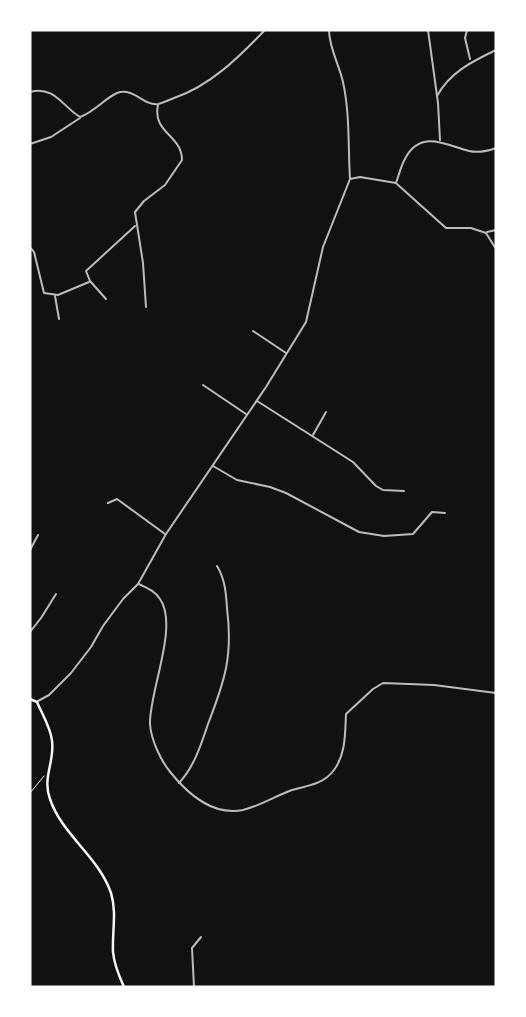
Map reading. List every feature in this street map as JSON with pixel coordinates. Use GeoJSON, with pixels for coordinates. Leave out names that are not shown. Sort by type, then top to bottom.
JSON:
{"type":"FeatureCollection","features":[{"type":"Feature","properties":{"kind":"main road"},"geometry":{"type":"LineString","coordinates":[[30,699],[37,702],[53,744],[47,771],[50,801],[65,827],[105,880],[111,894],[114,918],[113,952],[116,969],[124,987]]}},
{"type":"Feature","properties":{"kind":"street"},"geometry":{"type":"LineString","coordinates":[[30,144],[51,137],[117,93],[132,93],[152,104],[186,95],[202,87],[265,30]]}},
{"type":"Feature","properties":{"kind":"street"},"geometry":{"type":"LineString","coordinates":[[37,702],[54,691],[71,673],[123,599],[138,584],[166,534],[306,322],[323,247],[350,179],[346,101],[329,40],[329,30]]}},
{"type":"Feature","properties":{"kind":"street"},"geometry":{"type":"LineString","coordinates":[[428,30],[440,140]]}},
{"type":"Feature","properties":{"kind":"street"},"geometry":{"type":"LineString","coordinates":[[467,30],[465,38],[472,61]]}},
{"type":"Feature","properties":{"kind":"street"},"geometry":{"type":"LineString","coordinates":[[473,30],[478,30]]}},
{"type":"Feature","properties":{"kind":"street"},"geometry":{"type":"LineString","coordinates":[[437,97],[449,79],[472,61],[496,50]]}},
{"type":"Feature","properties":{"kind":"street"},"geometry":{"type":"LineString","coordinates":[[30,92],[44,91],[56,95],[80,117]]}},
{"type":"Feature","properties":{"kind":"street"},"geometry":{"type":"LineString","coordinates":[[146,307],[135,212],[138,206],[165,185],[182,160],[180,149],[158,122],[156,114],[159,104]]}},
{"type":"Feature","properties":{"kind":"street"},"geometry":{"type":"LineString","coordinates":[[396,183],[406,158],[423,143],[440,140],[469,151],[496,148]]}},
{"type":"Feature","properties":{"kind":"street"},"geometry":{"type":"LineString","coordinates":[[350,179],[360,177],[396,183],[446,228],[471,228],[486,233],[496,230]]}},
{"type":"Feature","properties":{"kind":"street"},"geometry":{"type":"LineString","coordinates":[[106,299],[90,281],[86,271],[135,226]]}},
{"type":"Feature","properties":{"kind":"street"},"geometry":{"type":"LineString","coordinates":[[486,233],[496,248]]}},
{"type":"Feature","properties":{"kind":"street"},"geometry":{"type":"LineString","coordinates":[[30,247],[34,252],[42,290],[46,294],[55,295],[90,281]]}},
{"type":"Feature","properties":{"kind":"street"},"geometry":{"type":"LineString","coordinates":[[55,295],[59,319]]}},
{"type":"Feature","properties":{"kind":"street"},"geometry":{"type":"LineString","coordinates":[[253,331],[287,354]]}},
{"type":"Feature","properties":{"kind":"street"},"geometry":{"type":"LineString","coordinates":[[203,385],[246,415]]}},
{"type":"Feature","properties":{"kind":"street"},"geometry":{"type":"LineString","coordinates":[[256,400],[354,462],[376,486],[383,490],[404,491]]}},
{"type":"Feature","properties":{"kind":"street"},"geometry":{"type":"LineString","coordinates":[[312,436],[326,412]]}},
{"type":"Feature","properties":{"kind":"street"},"geometry":{"type":"LineString","coordinates":[[213,465],[220,472],[237,480],[286,493],[359,533],[384,536],[414,534],[432,512],[445,513]]}},
{"type":"Feature","properties":{"kind":"street"},"geometry":{"type":"LineString","coordinates":[[108,503],[117,499],[166,534]]}},
{"type":"Feature","properties":{"kind":"street"},"geometry":{"type":"LineString","coordinates":[[30,550],[38,535]]}},
{"type":"Feature","properties":{"kind":"street"},"geometry":{"type":"LineString","coordinates":[[179,783],[201,744],[229,661],[226,592],[217,566]]}},
{"type":"Feature","properties":{"kind":"street"},"geometry":{"type":"LineString","coordinates":[[138,584],[152,591],[163,604],[165,638],[150,725],[168,771],[207,806],[222,810],[241,810],[318,783],[329,776],[339,764],[346,739],[346,714],[378,686],[389,683],[434,685],[496,693]]}},
{"type":"Feature","properties":{"kind":"street"},"geometry":{"type":"LineString","coordinates":[[30,632],[56,594]]}},
{"type":"Feature","properties":{"kind":"street"},"geometry":{"type":"LineString","coordinates":[[194,987],[192,948],[201,937]]}},
{"type":"Feature","properties":{"kind":"path"},"geometry":{"type":"LineString","coordinates":[[30,793],[47,771]]}}]}
